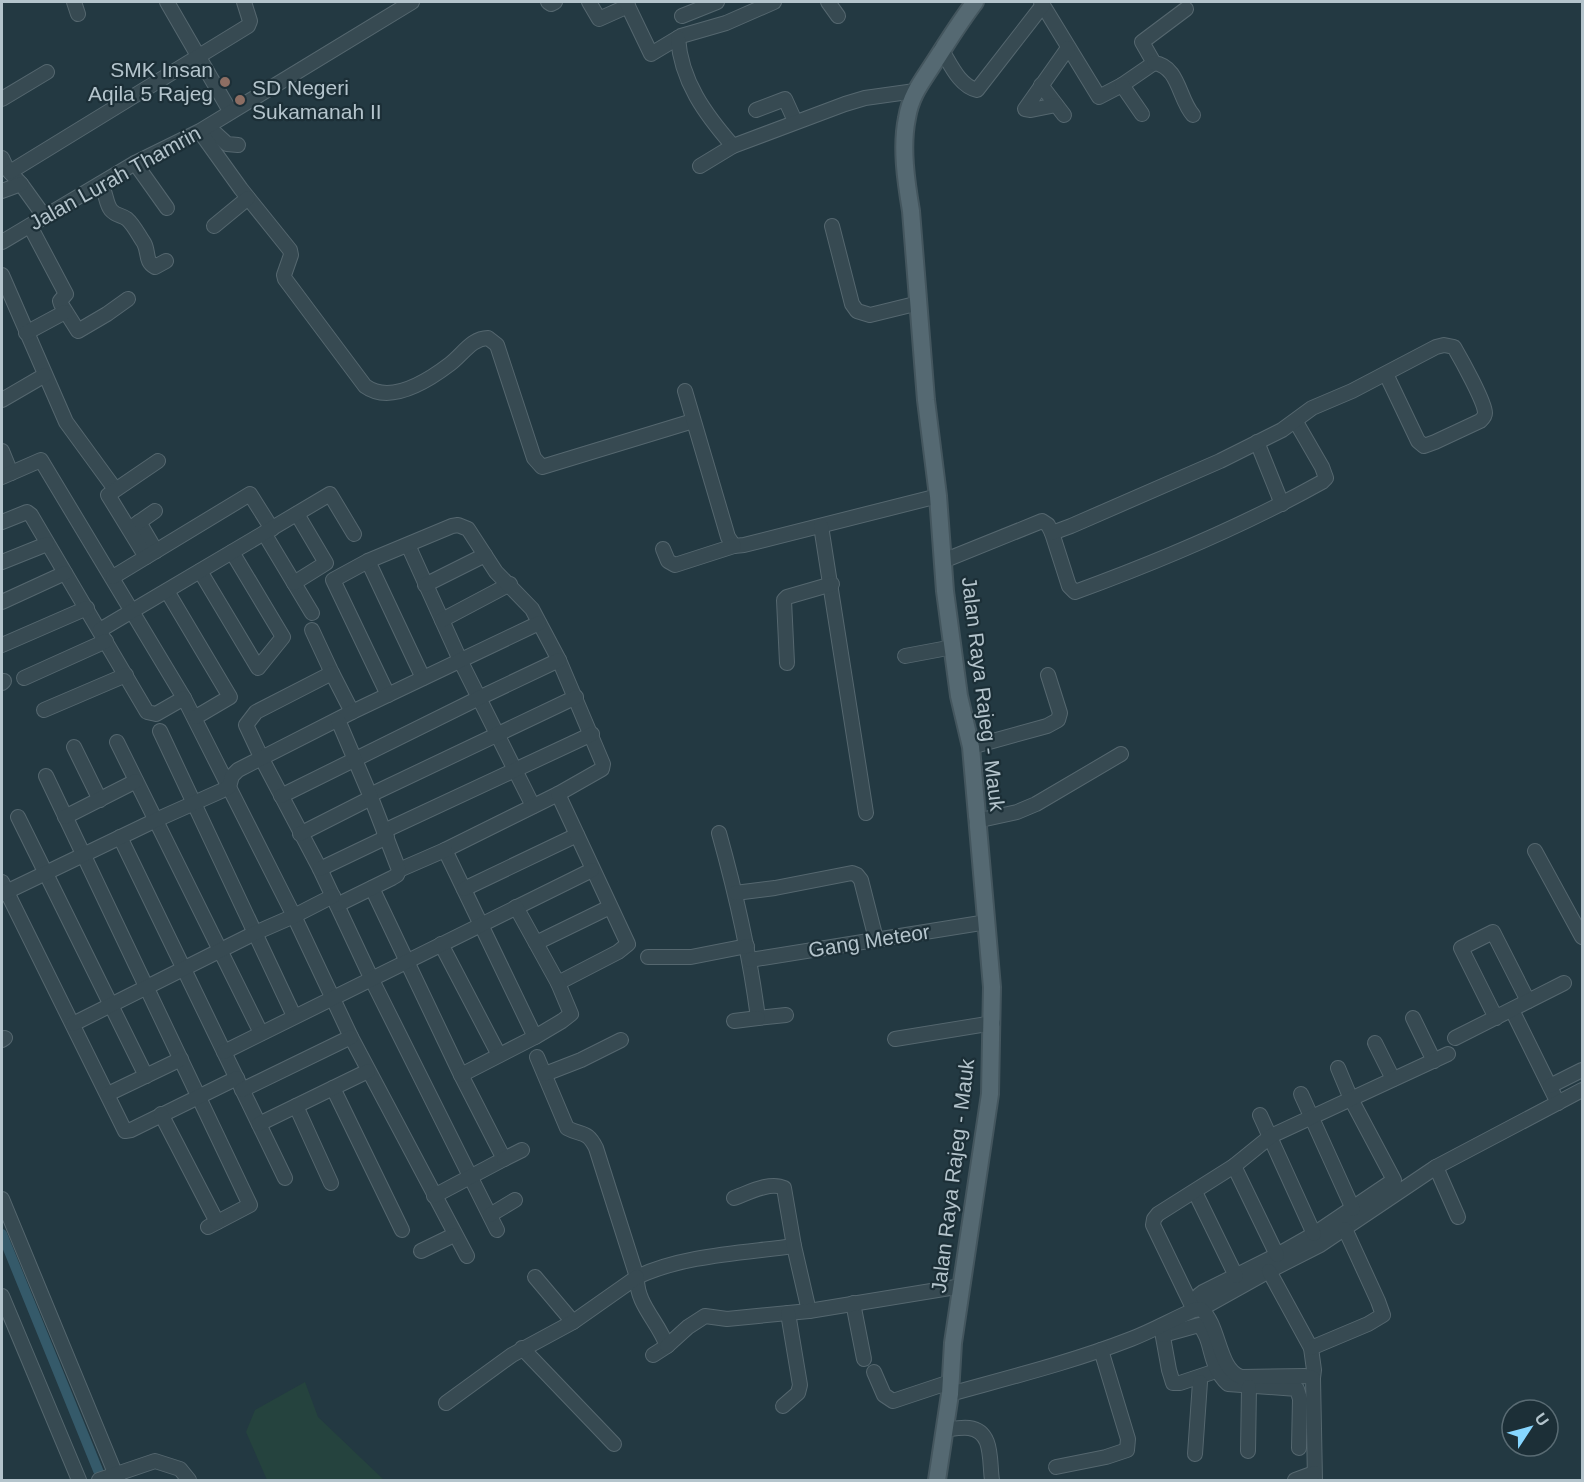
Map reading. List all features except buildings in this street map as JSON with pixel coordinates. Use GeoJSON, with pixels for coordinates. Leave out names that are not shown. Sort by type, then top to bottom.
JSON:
{"type":"FeatureCollection","features":[{"type":"Feature","properties":{"kind":"main road","name":"Jalan Raya Rajeg - Mauk"},"geometry":{"type":"LineString","coordinates":[[937,1480],[950,1388],[953,1343],[990,1094],[993,1023],[992,964],[976,821],[971,747],[960,696],[943,561],[938,496],[926,400],[905,148],[906,118],[915,91],[975,2]]}},
{"type":"Feature","properties":{"kind":"street"},"geometry":{"type":"LineString","coordinates":[[167,2],[230,111]]}},
{"type":"Feature","properties":{"kind":"street"},"geometry":{"type":"LineString","coordinates":[[10,172],[248,26],[250,21],[244,2]]}},
{"type":"Feature","properties":{"kind":"street","name":"Jalan Lurah Thamrin"},"geometry":{"type":"LineString","coordinates":[[2,242],[135,163],[202,134],[230,111],[412,2]]}},
{"type":"Feature","properties":{"kind":"street"},"geometry":{"type":"LineString","coordinates":[[548,2],[551,4],[555,2]]}},
{"type":"Feature","properties":{"kind":"street"},"geometry":{"type":"LineString","coordinates":[[589,2],[599,19],[627,4],[651,54],[680,37],[726,23],[774,2]]}},
{"type":"Feature","properties":{"kind":"street"},"geometry":{"type":"LineString","coordinates":[[678,2],[682,16],[680,37],[683,66],[693,93],[708,119],[733,146]]}},
{"type":"Feature","properties":{"kind":"street"},"geometry":{"type":"LineString","coordinates":[[682,16],[717,2]]}},
{"type":"Feature","properties":{"kind":"street"},"geometry":{"type":"LineString","coordinates":[[828,2],[838,16]]}},
{"type":"Feature","properties":{"kind":"street"},"geometry":{"type":"LineString","coordinates":[[941,50],[961,80],[977,90],[1042,3],[1099,97],[1122,85],[1154,63],[1161,63],[1172,74],[1193,115]]}},
{"type":"Feature","properties":{"kind":"street"},"geometry":{"type":"LineString","coordinates":[[1154,63],[1142,42],[1186,9]]}},
{"type":"Feature","properties":{"kind":"street"},"geometry":{"type":"LineString","coordinates":[[1041,85],[1060,110],[1026,110],[1025,108],[1041,85],[1068,48]]}},
{"type":"Feature","properties":{"kind":"street"},"geometry":{"type":"LineString","coordinates":[[2,99],[47,72]]}},
{"type":"Feature","properties":{"kind":"street"},"geometry":{"type":"LineString","coordinates":[[1122,85],[1142,114]]}},
{"type":"Feature","properties":{"kind":"street"},"geometry":{"type":"LineString","coordinates":[[700,166],[733,146],[795,121],[865,98],[915,91]]}},
{"type":"Feature","properties":{"kind":"street"},"geometry":{"type":"LineString","coordinates":[[756,110],[784,99],[795,121]]}},
{"type":"Feature","properties":{"kind":"street"},"geometry":{"type":"LineString","coordinates":[[202,134],[214,133],[227,144],[238,145]]}},
{"type":"Feature","properties":{"kind":"street"},"geometry":{"type":"LineString","coordinates":[[202,134],[248,198],[290,250],[291,255],[284,275],[285,279],[365,386],[374,392],[382,393],[421,383],[450,364],[475,342],[481,338],[488,338],[497,345],[534,458],[542,467],[693,421]]}},
{"type":"Feature","properties":{"kind":"street"},"geometry":{"type":"LineString","coordinates":[[2,158],[44,216]]}},
{"type":"Feature","properties":{"kind":"street"},"geometry":{"type":"LineString","coordinates":[[135,163],[166,208]]}},
{"type":"Feature","properties":{"kind":"street"},"geometry":{"type":"LineString","coordinates":[[2,191],[21,184]]}},
{"type":"Feature","properties":{"kind":"street"},"geometry":{"type":"LineString","coordinates":[[100,184],[106,193],[111,210],[131,222],[148,250],[147,258],[151,264],[155,267],[166,261]]}},
{"type":"Feature","properties":{"kind":"street"},"geometry":{"type":"LineString","coordinates":[[214,226],[248,198]]}},
{"type":"Feature","properties":{"kind":"street"},"geometry":{"type":"LineString","coordinates":[[30,226],[66,294],[60,302],[75,330],[80,331],[128,299]]}},
{"type":"Feature","properties":{"kind":"street"},"geometry":{"type":"LineString","coordinates":[[832,226],[852,304],[857,311],[870,315],[919,303]]}},
{"type":"Feature","properties":{"kind":"street"},"geometry":{"type":"LineString","coordinates":[[2,275],[66,422],[112,485]]}},
{"type":"Feature","properties":{"kind":"street"},"geometry":{"type":"LineString","coordinates":[[26,333],[65,312]]}},
{"type":"Feature","properties":{"kind":"street"},"geometry":{"type":"LineString","coordinates":[[1052,533],[1199,470],[1257,442],[1296,422],[1312,408],[1386,374],[1436,346],[1454,347],[1478,393],[1484,417],[1424,446],[1418,441],[1386,374]]}},
{"type":"Feature","properties":{"kind":"street"},"geometry":{"type":"LineString","coordinates":[[2,400],[45,375]]}},
{"type":"Feature","properties":{"kind":"street"},"geometry":{"type":"LineString","coordinates":[[685,391],[728,537],[734,546]]}},
{"type":"Feature","properties":{"kind":"street"},"geometry":{"type":"LineString","coordinates":[[943,561],[1042,521],[1046,522],[1052,533],[1069,586],[1075,592],[1139,568],[1262,515],[1322,482],[1326,478],[1322,467],[1296,422]]}},
{"type":"Feature","properties":{"kind":"street"},"geometry":{"type":"LineString","coordinates":[[1257,442],[1282,504]]}},
{"type":"Feature","properties":{"kind":"street"},"geometry":{"type":"LineString","coordinates":[[2,451],[6,475],[40,460],[196,717],[294,916],[331,998],[466,1256]]}},
{"type":"Feature","properties":{"kind":"street"},"geometry":{"type":"LineString","coordinates":[[151,554],[134,525],[108,495],[158,461]]}},
{"type":"Feature","properties":{"kind":"street"},"geometry":{"type":"LineString","coordinates":[[113,577],[250,494],[294,583],[312,613]]}},
{"type":"Feature","properties":{"kind":"street"},"geometry":{"type":"LineString","coordinates":[[24,678],[103,635],[133,611],[330,494],[354,534]]}},
{"type":"Feature","properties":{"kind":"street"},"geometry":{"type":"LineString","coordinates":[[663,549],[668,561],[675,565],[734,546],[938,496]]}},
{"type":"Feature","properties":{"kind":"street"},"geometry":{"type":"LineString","coordinates":[[134,525],[155,511]]}},
{"type":"Feature","properties":{"kind":"street"},"geometry":{"type":"LineString","coordinates":[[2,522],[27,512],[31,515],[147,712],[156,714],[184,698]]}},
{"type":"Feature","properties":{"kind":"street"},"geometry":{"type":"LineString","coordinates":[[294,583],[327,564],[297,514]]}},
{"type":"Feature","properties":{"kind":"street"},"geometry":{"type":"LineString","coordinates":[[73,1024],[255,933],[294,916],[372,888],[397,875],[399,870],[445,850],[602,770],[602,760],[576,697],[532,609],[496,572],[468,529],[458,525],[368,561],[333,580],[388,695]]}},
{"type":"Feature","properties":{"kind":"street"},"geometry":{"type":"LineString","coordinates":[[821,526],[832,584],[866,813]]}},
{"type":"Feature","properties":{"kind":"street"},"geometry":{"type":"LineString","coordinates":[[2,562],[47,544]]}},
{"type":"Feature","properties":{"kind":"street"},"geometry":{"type":"LineString","coordinates":[[408,545],[460,660],[534,806]]}},
{"type":"Feature","properties":{"kind":"street"},"geometry":{"type":"LineString","coordinates":[[200,571],[258,668],[283,637],[232,552]]}},
{"type":"Feature","properties":{"kind":"street"},"geometry":{"type":"LineString","coordinates":[[425,585],[484,555]]}},
{"type":"Feature","properties":{"kind":"street"},"geometry":{"type":"LineString","coordinates":[[368,561],[423,678]]}},
{"type":"Feature","properties":{"kind":"street"},"geometry":{"type":"LineString","coordinates":[[2,602],[65,573]]}},
{"type":"Feature","properties":{"kind":"street"},"geometry":{"type":"LineString","coordinates":[[442,620],[510,584]]}},
{"type":"Feature","properties":{"kind":"street"},"geometry":{"type":"LineString","coordinates":[[787,663],[784,600],[787,597],[832,584]]}},
{"type":"Feature","properties":{"kind":"street"},"geometry":{"type":"LineString","coordinates":[[167,591],[230,697],[196,717]]}},
{"type":"Feature","properties":{"kind":"street"},"geometry":{"type":"LineString","coordinates":[[2,645],[87,608]]}},
{"type":"Feature","properties":{"kind":"street"},"geometry":{"type":"LineString","coordinates":[[351,1037],[239,1084],[198,1096],[131,1131],[125,1131],[3,889],[46,873],[229,787],[234,773],[352,712],[539,623]]}},
{"type":"Feature","properties":{"kind":"street"},"geometry":{"type":"LineString","coordinates":[[312,630],[352,712]]}},
{"type":"Feature","properties":{"kind":"street"},"geometry":{"type":"LineString","coordinates":[[905,656],[953,647]]}},
{"type":"Feature","properties":{"kind":"street"},"geometry":{"type":"LineString","coordinates":[[281,796],[559,660]]}},
{"type":"Feature","properties":{"kind":"street"},"geometry":{"type":"LineString","coordinates":[[332,673],[256,712],[246,725],[320,869],[371,979],[497,1230]]}},
{"type":"Feature","properties":{"kind":"street"},"geometry":{"type":"LineString","coordinates":[[44,710],[126,675]]}},
{"type":"Feature","properties":{"kind":"street"},"geometry":{"type":"LineString","coordinates":[[971,747],[1047,726],[1058,720],[1060,712],[1048,675]]}},
{"type":"Feature","properties":{"kind":"street"},"geometry":{"type":"LineString","coordinates":[[300,834],[371,796],[576,697]]}},
{"type":"Feature","properties":{"kind":"street"},"geometry":{"type":"LineString","coordinates":[[338,720],[371,796],[399,870]]}},
{"type":"Feature","properties":{"kind":"street"},"geometry":{"type":"LineString","coordinates":[[160,731],[294,1016]]}},
{"type":"Feature","properties":{"kind":"street"},"geometry":{"type":"LineString","coordinates":[[320,869],[515,769],[592,734]]}},
{"type":"Feature","properties":{"kind":"street"},"geometry":{"type":"LineString","coordinates":[[117,742],[261,1033]]}},
{"type":"Feature","properties":{"kind":"street"},"geometry":{"type":"LineString","coordinates":[[74,747],[100,800]]}},
{"type":"Feature","properties":{"kind":"street"},"geometry":{"type":"LineString","coordinates":[[976,821],[1017,812],[1036,804],[1121,754]]}},
{"type":"Feature","properties":{"kind":"street"},"geometry":{"type":"LineString","coordinates":[[46,776],[250,1205],[213,1225],[161,1114]]}},
{"type":"Feature","properties":{"kind":"street"},"geometry":{"type":"LineString","coordinates":[[65,818],[136,781]]}},
{"type":"Feature","properties":{"kind":"street"},"geometry":{"type":"LineString","coordinates":[[558,794],[627,942],[627,946],[618,952],[558,983]]}},
{"type":"Feature","properties":{"kind":"street"},"geometry":{"type":"LineString","coordinates":[[18,817],[146,1076]]}},
{"type":"Feature","properties":{"kind":"street"},"geometry":{"type":"LineString","coordinates":[[719,833],[749,953],[758,1018]]}},
{"type":"Feature","properties":{"kind":"street"},"geometry":{"type":"LineString","coordinates":[[464,890],[577,835]]}},
{"type":"Feature","properties":{"kind":"street"},"geometry":{"type":"LineString","coordinates":[[120,837],[285,1178]]}},
{"type":"Feature","properties":{"kind":"street"},"geometry":{"type":"LineString","coordinates":[[445,850],[535,1037]]}},
{"type":"Feature","properties":{"kind":"street"},"geometry":{"type":"LineString","coordinates":[[1535,851],[1580,929]]}},
{"type":"Feature","properties":{"kind":"street"},"geometry":{"type":"LineString","coordinates":[[224,1052],[592,870]]}},
{"type":"Feature","properties":{"kind":"street"},"geometry":{"type":"LineString","coordinates":[[735,893],[775,888],[852,873],[861,880],[876,939]]}},
{"type":"Feature","properties":{"kind":"street"},"geometry":{"type":"LineString","coordinates":[[372,888],[460,1076],[504,1159]]}},
{"type":"Feature","properties":{"kind":"street"},"geometry":{"type":"LineString","coordinates":[[460,1076],[535,1037],[571,1014],[558,983],[516,907]]}},
{"type":"Feature","properties":{"kind":"street"},"geometry":{"type":"LineString","coordinates":[[536,943],[610,907]]}},
{"type":"Feature","properties":{"kind":"street","name":"Gang Meteor"},"geometry":{"type":"LineString","coordinates":[[648,957],[749,953],[876,939],[987,922]]}},
{"type":"Feature","properties":{"kind":"street"},"geometry":{"type":"LineString","coordinates":[[1496,1017],[1461,948],[1493,932],[1528,1001]]}},
{"type":"Feature","properties":{"kind":"street"},"geometry":{"type":"LineString","coordinates":[[441,944],[499,1055]]}},
{"type":"Feature","properties":{"kind":"street"},"geometry":{"type":"LineString","coordinates":[[1455,1038],[1564,983]]}},
{"type":"Feature","properties":{"kind":"street"},"geometry":{"type":"LineString","coordinates":[[1512,1010],[1558,1103]]}},
{"type":"Feature","properties":{"kind":"street"},"geometry":{"type":"LineString","coordinates":[[734,1021],[786,1014]]}},
{"type":"Feature","properties":{"kind":"street"},"geometry":{"type":"LineString","coordinates":[[1413,1018],[1434,1061]]}},
{"type":"Feature","properties":{"kind":"street"},"geometry":{"type":"LineString","coordinates":[[895,1039],[993,1023]]}},
{"type":"Feature","properties":{"kind":"street"},"geometry":{"type":"LineString","coordinates":[[545,1074],[581,1060],[621,1040]]}},
{"type":"Feature","properties":{"kind":"street"},"geometry":{"type":"LineString","coordinates":[[1375,1043],[1393,1079]]}},
{"type":"Feature","properties":{"kind":"street"},"geometry":{"type":"LineString","coordinates":[[1313,1378],[1235,1375],[1229,1368],[1213,1324],[1198,1310],[1155,1229],[1153,1221],[1158,1214],[1234,1167],[1271,1136],[1448,1054]]}},
{"type":"Feature","properties":{"kind":"street"},"geometry":{"type":"LineString","coordinates":[[537,1057],[567,1128],[585,1133],[596,1148],[637,1277],[636,1290],[663,1334],[667,1346]]}},
{"type":"Feature","properties":{"kind":"street"},"geometry":{"type":"LineString","coordinates":[[108,1094],[181,1059]]}},
{"type":"Feature","properties":{"kind":"street"},"geometry":{"type":"LineString","coordinates":[[1198,1310],[1199,1295],[1314,1234],[1394,1180],[1351,1099],[1338,1068]]}},
{"type":"Feature","properties":{"kind":"street"},"geometry":{"type":"LineString","coordinates":[[1550,1086],[1582,1070]]}},
{"type":"Feature","properties":{"kind":"street"},"geometry":{"type":"LineString","coordinates":[[259,1124],[368,1071]]}},
{"type":"Feature","properties":{"kind":"street"},"geometry":{"type":"LineString","coordinates":[[333,1088],[402,1230]]}},
{"type":"Feature","properties":{"kind":"street"},"geometry":{"type":"LineString","coordinates":[[1162,1330],[1320,1245],[1436,1167],[1582,1090]]}},
{"type":"Feature","properties":{"kind":"street"},"geometry":{"type":"LineString","coordinates":[[1301,1094],[1353,1209]]}},
{"type":"Feature","properties":{"kind":"street"},"geometry":{"type":"LineString","coordinates":[[296,1106],[331,1183]]}},
{"type":"Feature","properties":{"kind":"street"},"geometry":{"type":"LineString","coordinates":[[1260,1115],[1314,1234]]}},
{"type":"Feature","properties":{"kind":"street"},"geometry":{"type":"LineString","coordinates":[[434,1196],[522,1150]]}},
{"type":"Feature","properties":{"kind":"street"},"geometry":{"type":"LineString","coordinates":[[1234,1167],[1276,1256]]}},
{"type":"Feature","properties":{"kind":"street"},"geometry":{"type":"LineString","coordinates":[[1436,1167],[1458,1217]]}},
{"type":"Feature","properties":{"kind":"street"},"geometry":{"type":"LineString","coordinates":[[734,1198],[777,1185],[784,1188],[809,1311]]}},
{"type":"Feature","properties":{"kind":"street"},"geometry":{"type":"LineString","coordinates":[[1195,1192],[1236,1276]]}},
{"type":"Feature","properties":{"kind":"street"},"geometry":{"type":"LineString","coordinates":[[2,1199],[116,1476]]}},
{"type":"Feature","properties":{"kind":"street"},"geometry":{"type":"LineString","coordinates":[[490,1215],[515,1200]]}},
{"type":"Feature","properties":{"kind":"street"},"geometry":{"type":"LineString","coordinates":[[1311,1348],[1368,1324],[1383,1315],[1345,1229]]}},
{"type":"Feature","properties":{"kind":"street"},"geometry":{"type":"LineString","coordinates":[[421,1251],[454,1235]]}},
{"type":"Feature","properties":{"kind":"street"},"geometry":{"type":"LineString","coordinates":[[446,1403],[522,1348],[573,1322],[637,1277],[664,1266],[794,1246]]}},
{"type":"Feature","properties":{"kind":"street"},"geometry":{"type":"LineString","coordinates":[[1269,1271],[1311,1348],[1314,1370],[1315,1477],[1295,1480]]}},
{"type":"Feature","properties":{"kind":"street"},"geometry":{"type":"LineString","coordinates":[[535,1276],[573,1322]]}},
{"type":"Feature","properties":{"kind":"street"},"geometry":{"type":"LineString","coordinates":[[653,1355],[705,1316],[727,1319],[809,1311],[962,1286]]}},
{"type":"Feature","properties":{"kind":"street"},"geometry":{"type":"LineString","coordinates":[[2,1296],[79,1480]]}},
{"type":"Feature","properties":{"kind":"street"},"geometry":{"type":"LineString","coordinates":[[853,1303],[864,1359]]}},
{"type":"Feature","properties":{"kind":"street"},"geometry":{"type":"LineString","coordinates":[[783,1406],[798,1393],[800,1385],[788,1313]]}},
{"type":"Feature","properties":{"kind":"street"},"geometry":{"type":"LineString","coordinates":[[874,1372],[884,1395],[893,1401],[1044,1368],[1162,1330],[1200,1325],[1204,1330],[1216,1371],[1228,1384]]}},
{"type":"Feature","properties":{"kind":"street"},"geometry":{"type":"LineString","coordinates":[[1162,1330],[1172,1382],[1195,1381],[1297,1389],[1300,1393],[1299,1448]]}},
{"type":"Feature","properties":{"kind":"street"},"geometry":{"type":"LineString","coordinates":[[522,1348],[614,1444]]}},
{"type":"Feature","properties":{"kind":"street"},"geometry":{"type":"LineString","coordinates":[[1056,1467],[1106,1457],[1127,1450],[1128,1439],[1101,1350]]}},
{"type":"Feature","properties":{"kind":"street"},"geometry":{"type":"LineString","coordinates":[[1195,1381],[1216,1371]]}},
{"type":"Feature","properties":{"kind":"street"},"geometry":{"type":"LineString","coordinates":[[1195,1381],[1195,1454]]}},
{"type":"Feature","properties":{"kind":"street"},"geometry":{"type":"LineString","coordinates":[[1248,1451],[1249,1386]]}},
{"type":"Feature","properties":{"kind":"street"},"geometry":{"type":"LineString","coordinates":[[945,1430],[970,1428],[982,1433],[987,1439],[992,1480]]}},
{"type":"Feature","properties":{"kind":"street"},"geometry":{"type":"LineString","coordinates":[[99,1480],[155,1461],[180,1469],[189,1480]]}},
{"type":"Feature","properties":{"kind":"green space"},"geometry":{"type":"Polygon","coordinates":[[[305,1382],[318,1417],[384,1480],[267,1480],[246,1432],[255,1410],[305,1382]]]}},
{"type":"Feature","properties":{"kind":"waterway"},"geometry":{"type":"LineString","coordinates":[[2,1234],[102,1480]]}},
{"type":"Feature","properties":{"kind":"place","name":"SMK Insan Aqila 5 Rajeg"},"geometry":{"type":"Point","coordinates":[225,82]}},
{"type":"Feature","properties":{"kind":"place","name":"SD Negeri Sukamanah II"},"geometry":{"type":"Point","coordinates":[240,100]}}]}
